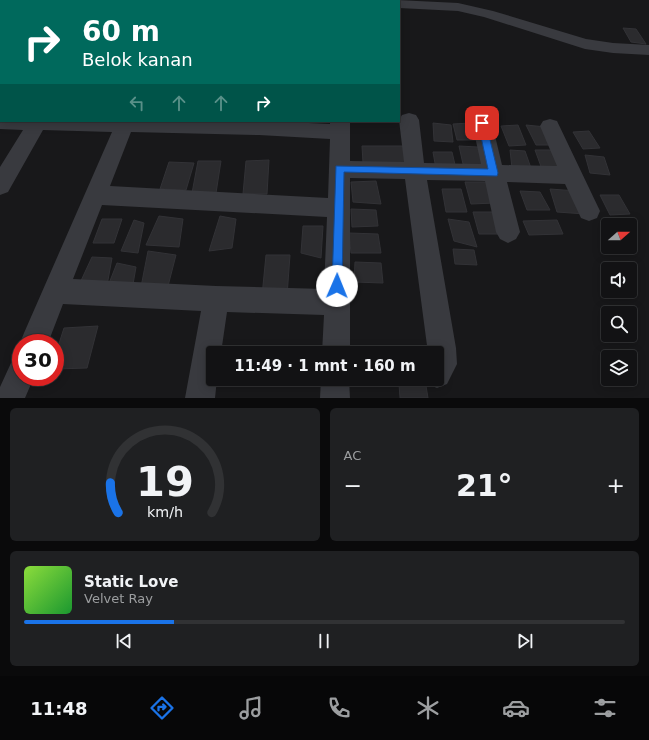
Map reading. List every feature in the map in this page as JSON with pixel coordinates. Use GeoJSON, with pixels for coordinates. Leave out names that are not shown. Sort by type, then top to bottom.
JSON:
{"type":"FeatureCollection","features":[{"type":"Feature","properties":{"kind":"street"},"geometry":{"type":"LineString","coordinates":[[400,4],[458,7],[488,14],[585,44],[613,48],[649,50]]}},
{"type":"Feature","properties":{"kind":"street"},"geometry":{"type":"LineString","coordinates":[[409,120],[415,172],[442,346]]}},
{"type":"Feature","properties":{"kind":"street"},"geometry":{"type":"LineString","coordinates":[[0,122],[340,126],[336,346]]}},
{"type":"Feature","properties":{"kind":"street"},"geometry":{"type":"LineString","coordinates":[[0,186],[37,123]]}},
{"type":"Feature","properties":{"kind":"street"},"geometry":{"type":"LineString","coordinates":[[38,334],[125,123]]}},
{"type":"Feature","properties":{"kind":"street"},"geometry":{"type":"LineString","coordinates":[[482,123],[508,232]]}},
{"type":"Feature","properties":{"kind":"street"},"geometry":{"type":"LineString","coordinates":[[550,126],[571,175],[589,211]]}},
{"type":"Feature","properties":{"kind":"street"},"geometry":{"type":"LineString","coordinates":[[339,169],[571,175]]}},
{"type":"Feature","properties":{"kind":"street"},"geometry":{"type":"LineString","coordinates":[[96,195],[339,208]]}},
{"type":"Feature","properties":{"kind":"street"},"geometry":{"type":"LineString","coordinates":[[57,291],[216,299],[337,302]]}},
{"type":"Feature","properties":{"kind":"street"},"geometry":{"type":"LineString","coordinates":[[200,398],[216,299]]}},
{"type":"Feature","properties":{"kind":"street"},"geometry":{"type":"LineString","coordinates":[[10,398],[15,386]]}},
{"type":"Feature","properties":{"kind":"street"},"geometry":{"type":"LineString","coordinates":[[335,386],[335,398]]}},
{"type":"Feature","properties":{"kind":"building"},"geometry":{"type":"Polygon","coordinates":[[[623,28],[636,29],[646,44],[631,42],[623,28]]]}},
{"type":"Feature","properties":{"kind":"building"},"geometry":{"type":"Polygon","coordinates":[[[433,123],[451,125],[453,142],[434,141],[433,123]]]}},
{"type":"Feature","properties":{"kind":"building"},"geometry":{"type":"Polygon","coordinates":[[[471,123],[477,140],[457,140],[453,124],[471,123]]]}},
{"type":"Feature","properties":{"kind":"building"},"geometry":{"type":"Polygon","coordinates":[[[518,125],[526,145],[509,146],[501,126],[518,125]]]}},
{"type":"Feature","properties":{"kind":"building"},"geometry":{"type":"Polygon","coordinates":[[[526,125],[546,127],[555,145],[536,145],[526,125]]]}},
{"type":"Feature","properties":{"kind":"building"},"geometry":{"type":"Polygon","coordinates":[[[589,131],[600,148],[583,149],[573,132],[589,131]]]}},
{"type":"Feature","properties":{"kind":"building"},"geometry":{"type":"Polygon","coordinates":[[[362,146],[407,146],[410,165],[363,163],[362,146]]]}},
{"type":"Feature","properties":{"kind":"building"},"geometry":{"type":"Polygon","coordinates":[[[459,146],[478,147],[485,166],[463,164],[459,146]]]}},
{"type":"Feature","properties":{"kind":"building"},"geometry":{"type":"Polygon","coordinates":[[[510,150],[525,151],[532,171],[512,168],[510,150]]]}},
{"type":"Feature","properties":{"kind":"building"},"geometry":{"type":"Polygon","coordinates":[[[535,150],[553,150],[562,172],[543,172],[535,150]]]}},
{"type":"Feature","properties":{"kind":"building"},"geometry":{"type":"Polygon","coordinates":[[[433,152],[452,152],[456,169],[436,169],[433,152]]]}},
{"type":"Feature","properties":{"kind":"building"},"geometry":{"type":"Polygon","coordinates":[[[585,155],[604,157],[610,175],[590,173],[585,155]]]}},
{"type":"Feature","properties":{"kind":"building"},"geometry":{"type":"Polygon","coordinates":[[[269,160],[267,194],[243,194],[246,161],[269,160]]]}},
{"type":"Feature","properties":{"kind":"building"},"geometry":{"type":"Polygon","coordinates":[[[198,161],[221,161],[216,193],[192,193],[198,161]]]}},
{"type":"Feature","properties":{"kind":"building"},"geometry":{"type":"Polygon","coordinates":[[[169,162],[194,163],[186,190],[160,189],[169,162]]]}},
{"type":"Feature","properties":{"kind":"building"},"geometry":{"type":"Polygon","coordinates":[[[376,181],[381,204],[353,202],[351,182],[376,181]]]}},
{"type":"Feature","properties":{"kind":"building"},"geometry":{"type":"Polygon","coordinates":[[[465,182],[488,182],[495,203],[471,204],[465,182]]]}},
{"type":"Feature","properties":{"kind":"building"},"geometry":{"type":"Polygon","coordinates":[[[442,189],[461,189],[467,212],[446,212],[442,189]]]}},
{"type":"Feature","properties":{"kind":"building"},"geometry":{"type":"Polygon","coordinates":[[[550,189],[577,191],[585,214],[557,212],[550,189]]]}},
{"type":"Feature","properties":{"kind":"building"},"geometry":{"type":"Polygon","coordinates":[[[520,191],[540,192],[550,210],[527,210],[520,191]]]}},
{"type":"Feature","properties":{"kind":"building"},"geometry":{"type":"Polygon","coordinates":[[[600,195],[619,195],[630,214],[610,215],[600,195]]]}},
{"type":"Feature","properties":{"kind":"building"},"geometry":{"type":"Polygon","coordinates":[[[351,209],[376,210],[378,226],[352,227],[351,209]]]}},
{"type":"Feature","properties":{"kind":"building"},"geometry":{"type":"Polygon","coordinates":[[[473,212],[496,212],[502,234],[479,234],[473,212]]]}},
{"type":"Feature","properties":{"kind":"building"},"geometry":{"type":"Polygon","coordinates":[[[159,216],[183,219],[179,247],[146,245],[159,216]]]}},
{"type":"Feature","properties":{"kind":"building"},"geometry":{"type":"Polygon","coordinates":[[[220,216],[236,219],[232,248],[209,251],[220,216]]]}},
{"type":"Feature","properties":{"kind":"building"},"geometry":{"type":"Polygon","coordinates":[[[102,219],[122,219],[114,243],[93,243],[102,219]]]}},
{"type":"Feature","properties":{"kind":"building"},"geometry":{"type":"Polygon","coordinates":[[[448,219],[469,222],[477,247],[454,241],[448,219]]]}},
{"type":"Feature","properties":{"kind":"building"},"geometry":{"type":"Polygon","coordinates":[[[134,220],[144,223],[138,253],[121,251],[134,220]]]}},
{"type":"Feature","properties":{"kind":"building"},"geometry":{"type":"Polygon","coordinates":[[[557,220],[563,234],[529,235],[523,221],[557,220]]]}},
{"type":"Feature","properties":{"kind":"building"},"geometry":{"type":"Polygon","coordinates":[[[303,226],[323,226],[321,258],[301,253],[303,226]]]}},
{"type":"Feature","properties":{"kind":"building"},"geometry":{"type":"Polygon","coordinates":[[[349,233],[378,234],[381,253],[351,253],[349,233]]]}},
{"type":"Feature","properties":{"kind":"building"},"geometry":{"type":"Polygon","coordinates":[[[453,249],[474,250],[477,265],[455,264],[453,249]]]}},
{"type":"Feature","properties":{"kind":"building"},"geometry":{"type":"Polygon","coordinates":[[[148,251],[176,255],[167,290],[140,292],[148,251]]]}},
{"type":"Feature","properties":{"kind":"building"},"geometry":{"type":"Polygon","coordinates":[[[266,255],[290,255],[287,296],[262,296],[266,255]]]}},
{"type":"Feature","properties":{"kind":"building"},"geometry":{"type":"Polygon","coordinates":[[[92,257],[112,258],[106,291],[79,285],[92,257]]]}},
{"type":"Feature","properties":{"kind":"building"},"geometry":{"type":"Polygon","coordinates":[[[355,262],[381,263],[383,283],[354,282],[355,262]]]}},
{"type":"Feature","properties":{"kind":"building"},"geometry":{"type":"Polygon","coordinates":[[[117,263],[136,267],[132,290],[106,291],[117,263]]]}},
{"type":"Feature","properties":{"kind":"building"},"geometry":{"type":"Polygon","coordinates":[[[98,326],[87,368],[64,369],[64,334],[62,334],[64,328],[98,326]]]}},
{"type":"Feature","properties":{"kind":"building"},"geometry":{"type":"Polygon","coordinates":[[[399,386],[426,386],[428,398],[400,398],[399,386]]]}},
{"type":"Feature","properties":{"kind":"route"},"geometry":{"type":"LineString","coordinates":[[337,286],[339,169],[494,173],[482,123]]}}]}
